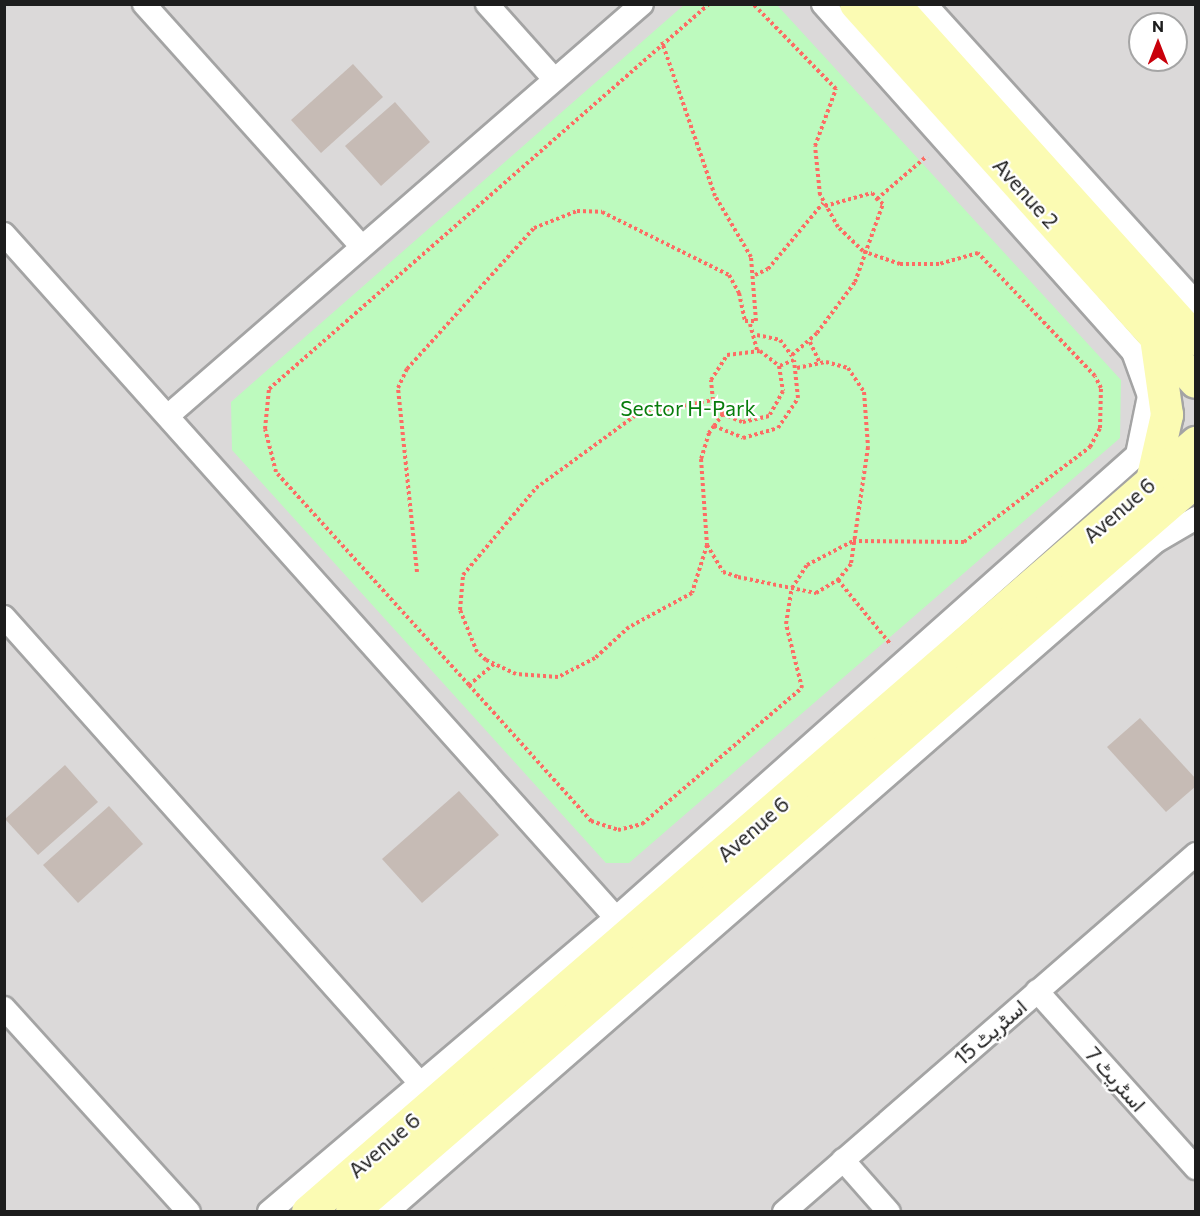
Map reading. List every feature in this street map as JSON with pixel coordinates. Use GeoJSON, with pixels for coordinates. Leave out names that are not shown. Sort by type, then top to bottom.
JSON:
{"type":"FeatureCollection","features":[{"type":"Feature","properties":{"kind":"main road","name":"Avenue 2"},"geometry":{"type":"LineString","coordinates":[[856,4],[1064,255],[1185,327]]}},
{"type":"Feature","properties":{"kind":"main road","name":"Avenue 2"},"geometry":{"type":"LineString","coordinates":[[894,4],[1110,225],[1185,327],[1196,382]]}},
{"type":"Feature","properties":{"kind":"main road"},"geometry":{"type":"LineString","coordinates":[[1183,495],[1167,415],[1185,327]]}},
{"type":"Feature","properties":{"kind":"main road","name":"Avenue 6"},"geometry":{"type":"LineString","coordinates":[[308,1212],[1061,577],[1183,495],[1196,443]]}},
{"type":"Feature","properties":{"kind":"main road","name":"Avenue 6"},"geometry":{"type":"LineString","coordinates":[[352,1212],[1061,577]]}},
{"type":"Feature","properties":{"kind":"street"},"geometry":{"type":"LineString","coordinates":[[144,4],[360,245]]}},
{"type":"Feature","properties":{"kind":"street"},"geometry":{"type":"LineString","coordinates":[[487,4],[554,79]]}},
{"type":"Feature","properties":{"kind":"street"},"geometry":{"type":"LineString","coordinates":[[170,414],[360,245],[642,4]]}},
{"type":"Feature","properties":{"kind":"street"},"geometry":{"type":"LineString","coordinates":[[387,1212],[1061,577],[1130,467],[1144,439],[1149,411],[1146,380],[1133,352],[1064,255],[946,141],[823,4]]}},
{"type":"Feature","properties":{"kind":"street"},"geometry":{"type":"LineString","coordinates":[[925,4],[1110,225]]}},
{"type":"Feature","properties":{"kind":"street"},"geometry":{"type":"LineString","coordinates":[[4,234],[170,414],[616,918]]}},
{"type":"Feature","properties":{"kind":"street"},"geometry":{"type":"LineString","coordinates":[[269,1212],[616,918],[904,662],[1061,577]]}},
{"type":"Feature","properties":{"kind":"street"},"geometry":{"type":"LineString","coordinates":[[4,617],[420,1083]]}},
{"type":"Feature","properties":{"kind":"street","name":"اسٹریٹ 15"},"geometry":{"type":"LineString","coordinates":[[784,1212],[1196,854]]}},
{"type":"Feature","properties":{"kind":"street","name":"اسٹریٹ 7"},"geometry":{"type":"LineString","coordinates":[[1037,991],[1196,1168]]}},
{"type":"Feature","properties":{"kind":"street"},"geometry":{"type":"LineString","coordinates":[[4,1008],[189,1212]]}},
{"type":"Feature","properties":{"kind":"street"},"geometry":{"type":"LineString","coordinates":[[843,1160],[889,1212]]}},
{"type":"Feature","properties":{"kind":"path"},"geometry":{"type":"LineString","coordinates":[[709,4],[662,42],[269,388],[264,429],[276,472],[591,821],[618,830],[633,828],[656,815],[802,688],[786,635],[792,588],[807,565],[853,541],[964,542],[1090,447],[1102,408],[1095,376],[978,254],[917,267],[866,252],[850,240],[824,204],[814,146],[837,89],[753,4]]}},
{"type":"Feature","properties":{"kind":"path"},"geometry":{"type":"LineString","coordinates":[[662,42],[715,196],[747,248],[755,275],[756,321],[750,324]]}},
{"type":"Feature","properties":{"kind":"path"},"geometry":{"type":"LineString","coordinates":[[877,199],[946,141]]}},
{"type":"Feature","properties":{"kind":"path"},"geometry":{"type":"LineString","coordinates":[[755,275],[768,269],[824,204],[872,193],[883,204],[855,282],[810,342],[779,366]]}},
{"type":"Feature","properties":{"kind":"path"},"geometry":{"type":"LineString","coordinates":[[417,572],[398,388],[407,369],[534,228],[577,211],[602,212],[729,275],[757,335],[757,350]]}},
{"type":"Feature","properties":{"kind":"path"},"geometry":{"type":"LineString","coordinates":[[714,426],[743,438],[778,428],[798,398],[797,368],[793,357],[780,340],[757,335]]}},
{"type":"Feature","properties":{"kind":"path"},"geometry":{"type":"LineString","coordinates":[[810,342],[820,363]]}},
{"type":"Feature","properties":{"kind":"path"},"geometry":{"type":"LineString","coordinates":[[757,350],[779,366],[782,400],[769,416],[742,422],[723,414],[713,400],[711,380],[719,363],[735,351],[757,350]]}},
{"type":"Feature","properties":{"kind":"path"},"geometry":{"type":"LineString","coordinates":[[707,545],[723,572],[816,593],[838,580],[852,564],[868,411],[858,379],[848,368],[820,363],[797,368]]}},
{"type":"Feature","properties":{"kind":"path"},"geometry":{"type":"LineString","coordinates":[[713,400],[636,416],[620,425],[536,488],[475,557],[459,587],[460,610],[477,652],[494,664],[542,678],[576,671],[629,627],[692,593],[707,545],[701,459],[714,426],[723,414]]}},
{"type":"Feature","properties":{"kind":"path"},"geometry":{"type":"LineString","coordinates":[[838,580],[904,662]]}},
{"type":"Feature","properties":{"kind":"path"},"geometry":{"type":"LineString","coordinates":[[469,685],[494,664]]}},
{"type":"Feature","properties":{"kind":"shaded area"},"geometry":{"type":"Polygon","coordinates":[[[5,5],[1195,5],[1195,1211],[5,1212],[5,5]]]}},
{"type":"Feature","properties":{"kind":"green space","name":"Sector H-Park"},"geometry":{"type":"Polygon","coordinates":[[[685,4],[777,5],[1121,380],[1120,438],[629,863],[606,863],[232,450],[231,402],[685,4]]]}},
{"type":"Feature","properties":{"kind":"building"},"geometry":{"type":"Polygon","coordinates":[[[353,64],[383,97],[321,153],[291,120],[353,64]]]}},
{"type":"Feature","properties":{"kind":"building"},"geometry":{"type":"Polygon","coordinates":[[[395,102],[430,142],[381,186],[345,146],[395,102]]]}},
{"type":"Feature","properties":{"kind":"building"},"geometry":{"type":"Polygon","coordinates":[[[1140,718],[1196,779],[1196,786],[1166,812],[1107,747],[1140,718]]]}},
{"type":"Feature","properties":{"kind":"building"},"geometry":{"type":"Polygon","coordinates":[[[65,765],[98,802],[38,855],[5,819],[65,765]]]}},
{"type":"Feature","properties":{"kind":"building"},"geometry":{"type":"Polygon","coordinates":[[[459,791],[499,835],[422,903],[382,859],[459,791]]]}},
{"type":"Feature","properties":{"kind":"building"},"geometry":{"type":"Polygon","coordinates":[[[109,806],[143,844],[78,903],[43,865],[109,806]]]}}]}
